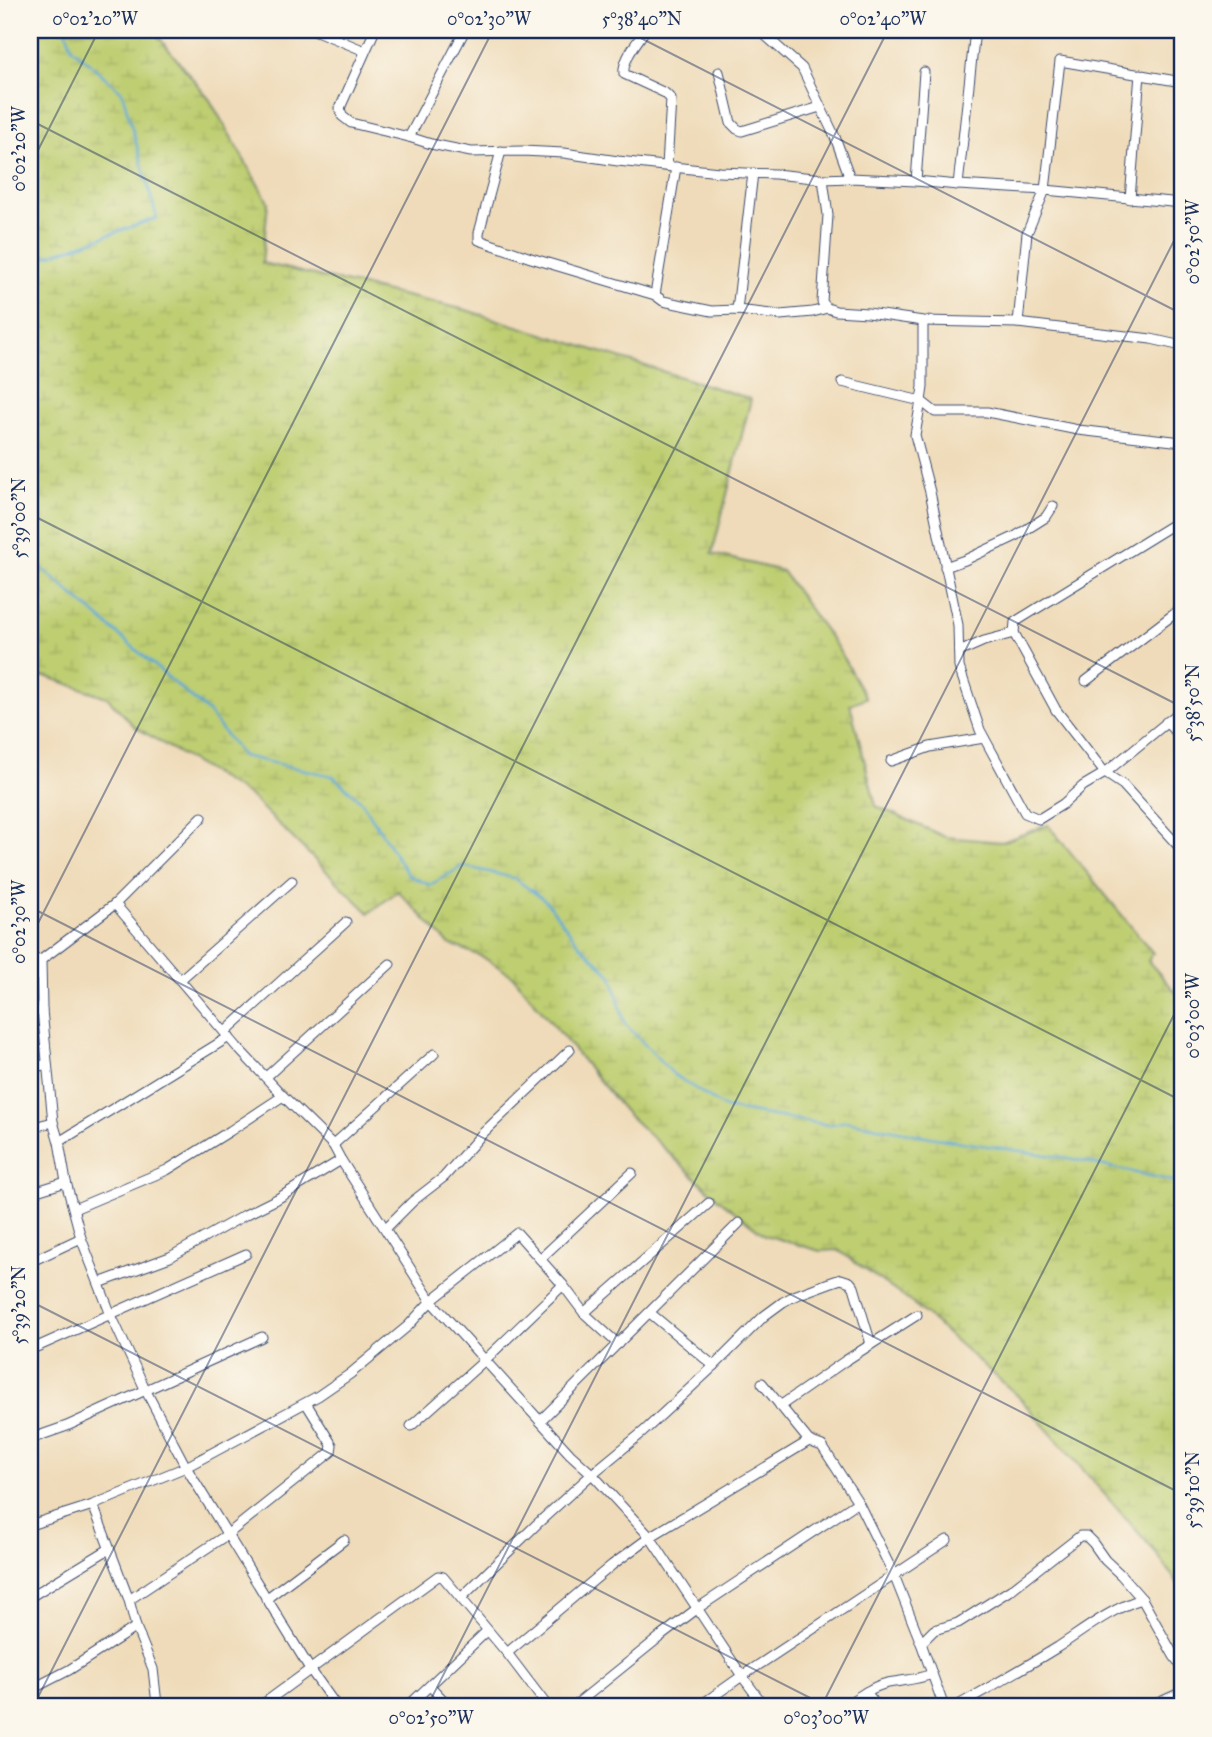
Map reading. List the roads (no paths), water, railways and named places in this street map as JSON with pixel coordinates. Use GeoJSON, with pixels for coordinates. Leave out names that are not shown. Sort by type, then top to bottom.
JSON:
{"type":"FeatureCollection","features":[{"type":"Feature","properties":{"kind":"street"},"geometry":{"type":"LineString","coordinates":[[314,30],[365,51]]}},
{"type":"Feature","properties":{"kind":"street"},"geometry":{"type":"LineString","coordinates":[[375,30],[340,108],[342,116],[351,123],[431,144],[471,152],[564,153],[719,172],[823,179],[916,181],[1182,203]]}},
{"type":"Feature","properties":{"kind":"street"},"geometry":{"type":"LineString","coordinates":[[409,137],[465,30]]}},
{"type":"Feature","properties":{"kind":"street"},"geometry":{"type":"LineString","coordinates":[[645,30],[623,67],[624,74],[665,93],[671,99],[671,166],[655,295]]}},
{"type":"Feature","properties":{"kind":"street"},"geometry":{"type":"LineString","coordinates":[[759,30],[802,68],[835,137],[850,178]]}},
{"type":"Feature","properties":{"kind":"street"},"geometry":{"type":"LineString","coordinates":[[958,185],[975,30]]}},
{"type":"Feature","properties":{"kind":"street"},"geometry":{"type":"LineString","coordinates":[[1018,323],[1027,233],[1045,190],[1060,61],[1182,82]]}},
{"type":"Feature","properties":{"kind":"street"},"geometry":{"type":"LineString","coordinates":[[719,72],[731,122],[742,131],[820,107]]}},
{"type":"Feature","properties":{"kind":"street"},"geometry":{"type":"LineString","coordinates":[[916,181],[924,72]]}},
{"type":"Feature","properties":{"kind":"street"},"geometry":{"type":"LineString","coordinates":[[1130,199],[1140,74]]}},
{"type":"Feature","properties":{"kind":"street"},"geometry":{"type":"LineString","coordinates":[[501,151],[479,240],[655,295],[663,301],[696,308],[780,315],[827,308]]}},
{"type":"Feature","properties":{"kind":"street"},"geometry":{"type":"LineString","coordinates":[[737,310],[753,173]]}},
{"type":"Feature","properties":{"kind":"street"},"geometry":{"type":"LineString","coordinates":[[823,179],[828,215],[822,302],[827,308],[923,321],[1018,323],[1151,339],[1182,346]]}},
{"type":"Feature","properties":{"kind":"street"},"geometry":{"type":"LineString","coordinates":[[923,321],[923,387],[915,435],[958,625],[959,667],[984,738],[1026,813],[1039,819],[1063,804],[1182,710]]}},
{"type":"Feature","properties":{"kind":"street"},"geometry":{"type":"LineString","coordinates":[[842,382],[921,401],[935,412],[987,412],[1078,430],[1182,442]]}},
{"type":"Feature","properties":{"kind":"street"},"geometry":{"type":"LineString","coordinates":[[945,567],[1016,536],[1046,517],[1053,506]]}},
{"type":"Feature","properties":{"kind":"street"},"geometry":{"type":"LineString","coordinates":[[1182,519],[1015,622],[1014,633],[1056,710],[1105,772],[1123,785],[1182,849]]}},
{"type":"Feature","properties":{"kind":"street"},"geometry":{"type":"LineString","coordinates":[[1086,681],[1182,608]]}},
{"type":"Feature","properties":{"kind":"street"},"geometry":{"type":"LineString","coordinates":[[959,652],[984,641],[1014,633]]}},
{"type":"Feature","properties":{"kind":"street"},"geometry":{"type":"LineString","coordinates":[[1166,722],[1182,738]]}},
{"type":"Feature","properties":{"kind":"street"},"geometry":{"type":"LineString","coordinates":[[891,761],[930,747],[984,738]]}},
{"type":"Feature","properties":{"kind":"street"},"geometry":{"type":"LineString","coordinates":[[30,959],[41,960],[115,904],[202,817]]}},
{"type":"Feature","properties":{"kind":"street"},"geometry":{"type":"LineString","coordinates":[[180,980],[292,881]]}},
{"type":"Feature","properties":{"kind":"street"},"geometry":{"type":"LineString","coordinates":[[115,904],[227,1035],[333,1145],[431,1301],[650,1537],[765,1707]]}},
{"type":"Feature","properties":{"kind":"street"},"geometry":{"type":"LineString","coordinates":[[59,1142],[227,1035],[346,922]]}},
{"type":"Feature","properties":{"kind":"street"},"geometry":{"type":"LineString","coordinates":[[41,960],[41,1010],[54,1122],[81,1238],[111,1315],[146,1391],[186,1466],[266,1599],[337,1707]]}},
{"type":"Feature","properties":{"kind":"street"},"geometry":{"type":"LineString","coordinates":[[265,1077],[390,964]]}},
{"type":"Feature","properties":{"kind":"street"},"geometry":{"type":"LineString","coordinates":[[30,1013],[41,1010]]}},
{"type":"Feature","properties":{"kind":"street"},"geometry":{"type":"LineString","coordinates":[[386,1228],[444,1177],[482,1135],[570,1051]]}},
{"type":"Feature","properties":{"kind":"street"},"geometry":{"type":"LineString","coordinates":[[333,1145],[434,1054]]}},
{"type":"Feature","properties":{"kind":"street"},"geometry":{"type":"LineString","coordinates":[[30,1069],[46,1064]]}},
{"type":"Feature","properties":{"kind":"street"},"geometry":{"type":"LineString","coordinates":[[75,1209],[167,1170],[283,1096]]}},
{"type":"Feature","properties":{"kind":"street"},"geometry":{"type":"LineString","coordinates":[[30,1128],[54,1122]]}},
{"type":"Feature","properties":{"kind":"street"},"geometry":{"type":"LineString","coordinates":[[99,1283],[170,1257],[277,1199],[341,1160]]}},
{"type":"Feature","properties":{"kind":"street"},"geometry":{"type":"LineString","coordinates":[[540,1259],[632,1173]]}},
{"type":"Feature","properties":{"kind":"street"},"geometry":{"type":"LineString","coordinates":[[30,1193],[66,1182]]}},
{"type":"Feature","properties":{"kind":"street"},"geometry":{"type":"LineString","coordinates":[[584,1313],[709,1203]]}},
{"type":"Feature","properties":{"kind":"street"},"geometry":{"type":"LineString","coordinates":[[540,1421],[739,1223]]}},
{"type":"Feature","properties":{"kind":"street"},"geometry":{"type":"LineString","coordinates":[[30,1525],[93,1505],[186,1466],[306,1403],[350,1374],[408,1326],[431,1301],[517,1233],[584,1313],[618,1344]]}},
{"type":"Feature","properties":{"kind":"street"},"geometry":{"type":"LineString","coordinates":[[30,1262],[81,1238]]}},
{"type":"Feature","properties":{"kind":"street"},"geometry":{"type":"LineString","coordinates":[[30,1350],[246,1254]]}},
{"type":"Feature","properties":{"kind":"street"},"geometry":{"type":"LineString","coordinates":[[461,1598],[537,1524],[643,1432],[764,1316],[783,1302],[841,1279],[850,1282],[854,1287],[871,1344]]}},
{"type":"Feature","properties":{"kind":"street"},"geometry":{"type":"LineString","coordinates":[[411,1426],[563,1285]]}},
{"type":"Feature","properties":{"kind":"street"},"geometry":{"type":"LineString","coordinates":[[650,1312],[714,1366]]}},
{"type":"Feature","properties":{"kind":"street"},"geometry":{"type":"LineString","coordinates":[[780,1406],[917,1315]]}},
{"type":"Feature","properties":{"kind":"street"},"geometry":{"type":"LineString","coordinates":[[30,1439],[67,1426],[262,1337]]}},
{"type":"Feature","properties":{"kind":"street"},"geometry":{"type":"LineString","coordinates":[[762,1384],[809,1441],[821,1446],[858,1502],[894,1575],[944,1707]]}},
{"type":"Feature","properties":{"kind":"street"},"geometry":{"type":"LineString","coordinates":[[130,1600],[228,1534],[331,1452],[332,1445],[306,1403]]}},
{"type":"Feature","properties":{"kind":"street"},"geometry":{"type":"LineString","coordinates":[[507,1653],[612,1565],[650,1537],[809,1441]]}},
{"type":"Feature","properties":{"kind":"street"},"geometry":{"type":"LineString","coordinates":[[573,1707],[698,1608],[858,1502]]}},
{"type":"Feature","properties":{"kind":"street"},"geometry":{"type":"LineString","coordinates":[[93,1505],[130,1600],[136,1628],[153,1669],[157,1706]]}},
{"type":"Feature","properties":{"kind":"street"},"geometry":{"type":"LineString","coordinates":[[921,1643],[934,1629],[958,1623],[1012,1589],[1083,1535],[1090,1539],[1105,1560],[1142,1599],[1182,1667]]}},
{"type":"Feature","properties":{"kind":"street"},"geometry":{"type":"LineString","coordinates":[[266,1599],[344,1540]]}},
{"type":"Feature","properties":{"kind":"street"},"geometry":{"type":"LineString","coordinates":[[698,1707],[947,1540]]}},
{"type":"Feature","properties":{"kind":"street"},"geometry":{"type":"LineString","coordinates":[[30,1597],[109,1549]]}},
{"type":"Feature","properties":{"kind":"street"},"geometry":{"type":"LineString","coordinates":[[259,1707],[438,1576],[443,1577],[461,1598],[548,1707]]}},
{"type":"Feature","properties":{"kind":"street"},"geometry":{"type":"LineString","coordinates":[[955,1707],[1026,1667],[1105,1617],[1142,1599]]}},
{"type":"Feature","properties":{"kind":"street"},"geometry":{"type":"LineString","coordinates":[[30,1690],[69,1670],[136,1628]]}},
{"type":"Feature","properties":{"kind":"street"},"geometry":{"type":"LineString","coordinates":[[407,1707],[487,1631]]}},
{"type":"Feature","properties":{"kind":"street"},"geometry":{"type":"LineString","coordinates":[[843,1707],[886,1683],[932,1675]]}},
{"type":"Feature","properties":{"kind":"street"},"geometry":{"type":"LineString","coordinates":[[430,1686],[450,1707]]}},
{"type":"Feature","properties":{"kind":"street"},"geometry":{"type":"LineString","coordinates":[[866,1692],[878,1707]]}},
{"type":"Feature","properties":{"kind":"street"},"geometry":{"type":"LineString","coordinates":[[1149,1707],[1182,1692]]}},
{"type":"Feature","properties":{"kind":"waterway"},"geometry":{"type":"LineString","coordinates":[[30,281],[39,259],[157,218],[122,92],[72,48],[66,30]]}},
{"type":"Feature","properties":{"kind":"waterway"},"geometry":{"type":"LineString","coordinates":[[30,558],[208,712],[242,756],[333,776],[362,802],[408,875],[430,885],[463,866],[514,878],[546,901],[580,945],[612,976],[625,1024],[673,1074],[725,1108],[828,1125],[846,1121],[1073,1159],[1182,1183]]}}]}
